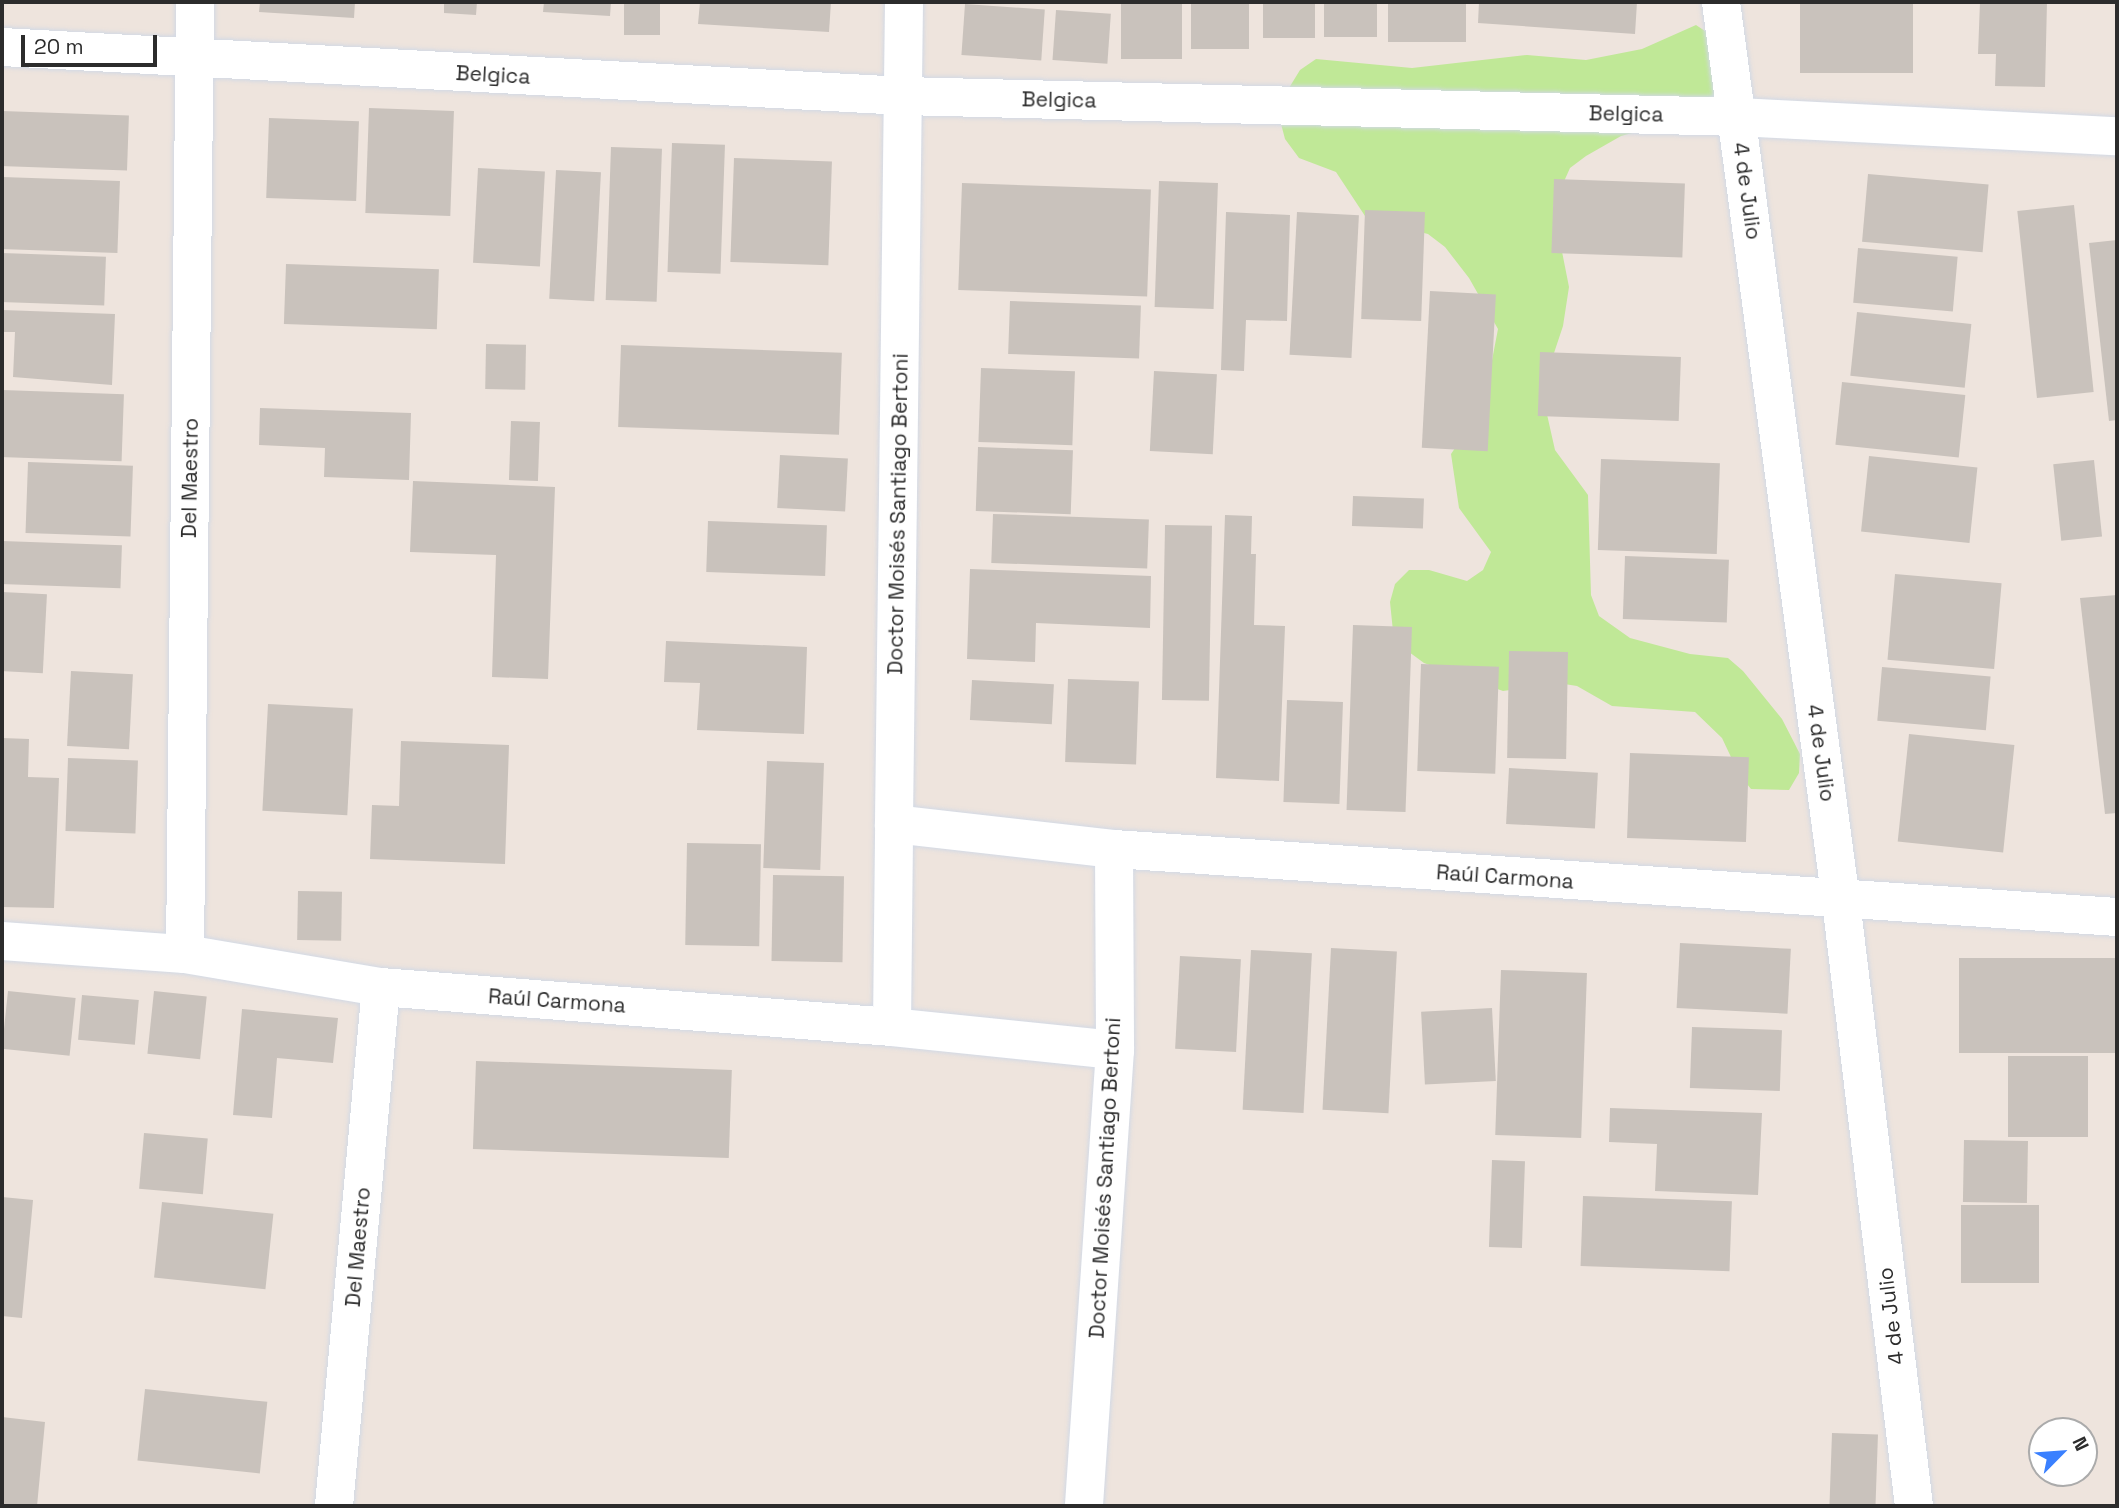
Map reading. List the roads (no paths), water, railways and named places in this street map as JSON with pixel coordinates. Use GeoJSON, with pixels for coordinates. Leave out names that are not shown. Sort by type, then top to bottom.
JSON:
{"type":"FeatureCollection","features":[{"type":"Feature","properties":{"kind":"street","name":"Del Maestro"},"geometry":{"type":"LineString","coordinates":[[185,954],[195,2]]}},
{"type":"Feature","properties":{"kind":"street","name":"Doctor Moisés Santiago Bertoni"},"geometry":{"type":"LineString","coordinates":[[892,1027],[904,2]]}},
{"type":"Feature","properties":{"kind":"street","name":"4 de Julio"},"geometry":{"type":"LineString","coordinates":[[1721,2],[1841,901],[1914,1506]]}},
{"type":"Feature","properties":{"kind":"street","name":"Belgica"},"geometry":{"type":"LineString","coordinates":[[2,47],[194,60],[903,96],[1737,117],[2117,135]]}},
{"type":"Feature","properties":{"kind":"street","name":"Raúl Carmona"},"geometry":{"type":"LineString","coordinates":[[894,824],[1114,849],[1841,901],[2117,917]]}},
{"type":"Feature","properties":{"kind":"street","name":"Doctor Moisés Santiago Bertoni"},"geometry":{"type":"LineString","coordinates":[[1084,1506],[1115,1050],[1114,849]]}},
{"type":"Feature","properties":{"kind":"street","name":"Raúl Carmona"},"geometry":{"type":"LineString","coordinates":[[2,941],[185,954],[382,987],[892,1027],[1115,1050]]}},
{"type":"Feature","properties":{"kind":"street","name":"Del Maestro"},"geometry":{"type":"LineString","coordinates":[[334,1506],[382,987]]}}]}
